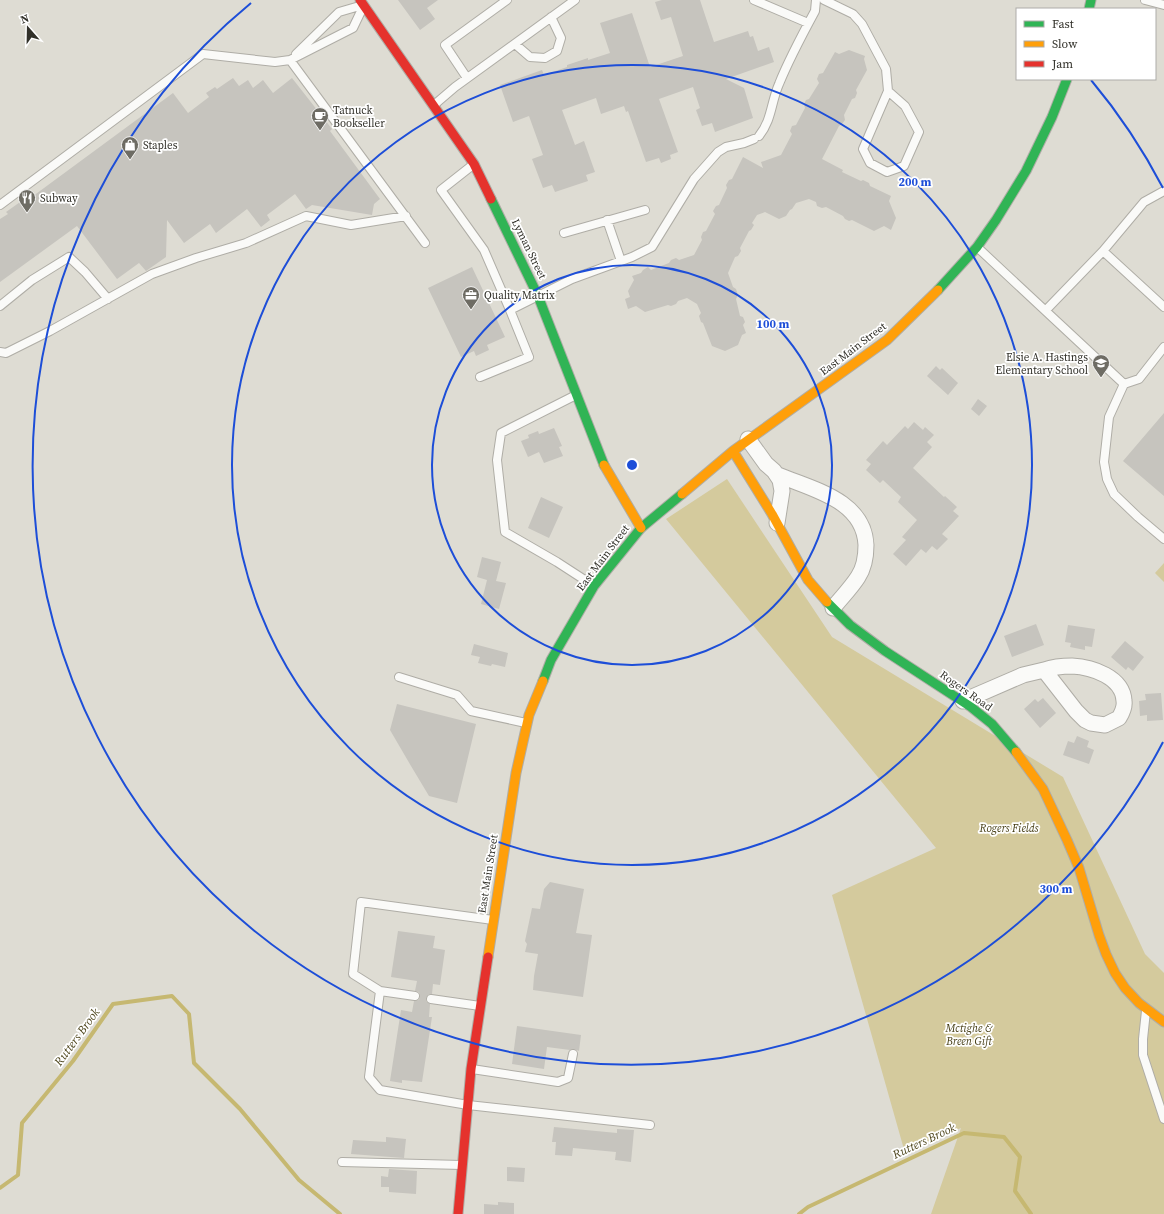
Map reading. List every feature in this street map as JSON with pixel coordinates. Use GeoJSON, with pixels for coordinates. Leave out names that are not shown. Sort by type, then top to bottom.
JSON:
{"type":"FeatureCollection","features":[{"type":"Feature","properties":{"kind":"main road","name":"Lyman Street"},"geometry":{"type":"LineString","coordinates":[[362,3],[474,164],[538,296],[605,467],[641,528]]}},
{"type":"Feature","properties":{"kind":"main road","name":"East Main Street"},"geometry":{"type":"LineString","coordinates":[[458,1214],[471,1069],[516,773],[528,715],[551,660],[594,586],[641,528],[748,439],[824,386],[886,340],[923,306],[977,247],[1009,200],[1026,171],[1052,117],[1066,80]]}},
{"type":"Feature","properties":{"kind":"main road","name":"Rogers Road"},"geometry":{"type":"LineString","coordinates":[[733,451],[777,523],[808,580],[825,600],[850,625],[885,651],[963,701],[992,724],[1012,746],[1043,790],[1068,840],[1079,868],[1106,954],[1115,973],[1125,988],[1139,1003],[1164,1022]]}},
{"type":"Feature","properties":{"kind":"street"},"geometry":{"type":"LineString","coordinates":[[748,439],[780,480],[782,491],[777,523]]}},
{"type":"Feature","properties":{"kind":"street"},"geometry":{"type":"LineString","coordinates":[[776,474],[822,492],[846,506],[854,514],[862,528],[866,538],[866,550],[864,563],[859,577],[833,608]]}},
{"type":"Feature","properties":{"kind":"street"},"geometry":{"type":"LineString","coordinates":[[963,701],[1023,675],[1055,667],[1072,666],[1087,668],[1099,672],[1110,678],[1120,687],[1124,700],[1124,708],[1119,718],[1104,725],[1091,723],[1085,720],[1044,670]]}},
{"type":"Feature","properties":{"kind":"lane"},"geometry":{"type":"LineString","coordinates":[[467,78],[446,45],[507,0]]}},
{"type":"Feature","properties":{"kind":"lane"},"geometry":{"type":"LineString","coordinates":[[433,105],[467,78],[575,0]]}},
{"type":"Feature","properties":{"kind":"lane"},"geometry":{"type":"LineString","coordinates":[[754,0],[808,23]]}},
{"type":"Feature","properties":{"kind":"lane"},"geometry":{"type":"LineString","coordinates":[[510,310],[572,279],[632,257],[652,247],[694,179],[718,152],[726,147],[744,143],[757,137],[766,128],[778,84],[815,11],[816,0]]}},
{"type":"Feature","properties":{"kind":"lane"},"geometry":{"type":"LineString","coordinates":[[824,0],[853,14],[862,24],[886,69],[888,91],[863,149],[870,163],[887,172],[904,166],[919,132],[905,106],[888,91]]}},
{"type":"Feature","properties":{"kind":"lane"},"geometry":{"type":"LineString","coordinates":[[1145,0],[1164,5]]}},
{"type":"Feature","properties":{"kind":"lane"},"geometry":{"type":"LineString","coordinates":[[290,60],[339,12],[362,3]]}},
{"type":"Feature","properties":{"kind":"lane"},"geometry":{"type":"LineString","coordinates":[[0,205],[203,54],[275,62],[290,60],[353,28],[362,3]]}},
{"type":"Feature","properties":{"kind":"lane"},"geometry":{"type":"LineString","coordinates":[[515,44],[530,57],[545,58],[557,51],[561,38],[551,17]]}},
{"type":"Feature","properties":{"kind":"lane"},"geometry":{"type":"LineString","coordinates":[[290,60],[425,243]]}},
{"type":"Feature","properties":{"kind":"lane"},"geometry":{"type":"LineString","coordinates":[[474,164],[441,190],[484,250],[529,357],[480,377]]}},
{"type":"Feature","properties":{"kind":"lane"},"geometry":{"type":"LineString","coordinates":[[1046,310],[1103,250],[1144,202],[1164,191]]}},
{"type":"Feature","properties":{"kind":"lane"},"geometry":{"type":"LineString","coordinates":[[564,233],[645,210]]}},
{"type":"Feature","properties":{"kind":"lane"},"geometry":{"type":"LineString","coordinates":[[0,352],[6,353],[50,331],[152,274],[196,258],[246,243],[306,216],[351,225],[406,216]]}},
{"type":"Feature","properties":{"kind":"lane"},"geometry":{"type":"LineString","coordinates":[[607,220],[620,261]]}},
{"type":"Feature","properties":{"kind":"lane"},"geometry":{"type":"LineString","coordinates":[[977,247],[1124,384]]}},
{"type":"Feature","properties":{"kind":"lane"},"geometry":{"type":"LineString","coordinates":[[1103,250],[1164,307]]}},
{"type":"Feature","properties":{"kind":"lane"},"geometry":{"type":"LineString","coordinates":[[0,306],[32,280],[69,257],[85,272],[108,299]]}},
{"type":"Feature","properties":{"kind":"lane"},"geometry":{"type":"LineString","coordinates":[[1164,347],[1139,379],[1124,384],[1109,417],[1104,462],[1107,479],[1114,494],[1164,539]]}},
{"type":"Feature","properties":{"kind":"lane"},"geometry":{"type":"LineString","coordinates":[[577,395],[500,433],[497,460],[505,532],[557,562],[594,586]]}},
{"type":"Feature","properties":{"kind":"lane"},"geometry":{"type":"LineString","coordinates":[[398,677],[457,695],[471,711],[527,723]]}},
{"type":"Feature","properties":{"kind":"lane"},"geometry":{"type":"LineString","coordinates":[[415,996],[380,991],[353,974],[361,902],[494,920]]}},
{"type":"Feature","properties":{"kind":"lane"},"geometry":{"type":"LineString","coordinates":[[380,991],[369,1077],[380,1090],[468,1105],[650,1125]]}},
{"type":"Feature","properties":{"kind":"lane"},"geometry":{"type":"LineString","coordinates":[[431,999],[480,1006]]}},
{"type":"Feature","properties":{"kind":"lane"},"geometry":{"type":"LineString","coordinates":[[1146,1009],[1143,1055],[1164,1119]]}},
{"type":"Feature","properties":{"kind":"lane"},"geometry":{"type":"LineString","coordinates":[[471,1069],[558,1082],[568,1078],[573,1054]]}},
{"type":"Feature","properties":{"kind":"lane"},"geometry":{"type":"LineString","coordinates":[[342,1162],[462,1165]]}},
{"type":"Feature","properties":{"kind":"green space"},"geometry":{"type":"Polygon","coordinates":[[[727,479],[832,637],[1063,777],[1145,954],[1164,973],[1164,1214],[931,1214],[961,1128],[905,1153],[832,895],[936,848],[666,519],[727,479]]]}},
{"type":"Feature","properties":{"kind":"green space"},"geometry":{"type":"Polygon","coordinates":[[[1164,563],[1164,582],[1155,573],[1164,563]]]}},
{"type":"Feature","properties":{"kind":"building"},"geometry":{"type":"Polygon","coordinates":[[[398,0],[438,0],[427,8],[435,19],[420,30],[398,0]]]}},
{"type":"Feature","properties":{"kind":"building"},"geometry":{"type":"Polygon","coordinates":[[[662,0],[700,0],[714,42],[748,31],[750,37],[753,36],[758,51],[769,47],[774,62],[726,79],[744,88],[753,118],[715,132],[712,123],[702,126],[696,110],[700,108],[693,87],[659,99],[678,152],[670,155],[671,159],[661,163],[659,158],[646,162],[628,111],[626,112],[624,106],[601,114],[596,98],[562,110],[575,145],[584,141],[595,172],[586,175],[588,181],[555,192],[552,185],[543,188],[532,159],[543,155],[529,116],[513,122],[500,85],[542,70],[544,75],[588,58],[588,60],[610,53],[600,23],[632,13],[650,67],[683,56],[671,17],[661,20],[655,2],[662,0]]]}},
{"type":"Feature","properties":{"kind":"building"},"geometry":{"type":"Polygon","coordinates":[[[849,50],[865,56],[864,59],[867,70],[856,90],[857,93],[855,98],[852,99],[844,115],[845,120],[839,126],[822,159],[843,170],[842,172],[861,181],[863,180],[869,183],[870,186],[891,196],[889,201],[896,218],[891,230],[884,226],[874,231],[852,220],[849,221],[845,219],[843,216],[826,207],[822,208],[817,206],[816,202],[809,199],[796,203],[786,216],[779,219],[765,212],[757,215],[752,223],[754,225],[740,248],[741,251],[738,256],[735,257],[728,273],[733,287],[736,289],[738,295],[736,299],[740,316],[743,317],[745,322],[743,325],[746,333],[742,335],[738,345],[725,351],[712,346],[703,323],[701,322],[699,316],[701,313],[697,304],[687,298],[678,301],[676,304],[671,306],[668,305],[645,312],[636,306],[628,309],[625,299],[630,297],[628,291],[634,280],[632,276],[641,273],[648,267],[651,270],[669,263],[671,260],[676,258],[679,260],[694,255],[702,240],[701,237],[703,232],[706,231],[715,214],[713,211],[716,206],[719,205],[727,188],[726,185],[729,180],[732,179],[743,157],[763,168],[761,162],[781,155],[792,134],[790,131],[792,126],[796,125],[805,108],[804,104],[806,100],[809,99],[819,83],[817,79],[819,74],[823,73],[835,52],[839,54],[849,50]]]}},
{"type":"Feature","properties":{"kind":"building"},"geometry":{"type":"Polygon","coordinates":[[[233,78],[239,86],[248,80],[253,88],[263,80],[273,93],[292,78],[332,129],[330,131],[380,199],[374,204],[372,215],[312,205],[306,209],[295,194],[267,215],[270,220],[261,227],[247,209],[216,233],[210,224],[184,243],[167,220],[166,257],[146,271],[139,263],[117,279],[77,226],[0,282],[0,219],[8,214],[6,212],[23,200],[25,202],[173,93],[188,113],[209,97],[206,93],[215,87],[217,89],[233,78]]]}},
{"type":"Feature","properties":{"kind":"building"},"geometry":{"type":"Polygon","coordinates":[[[472,267],[505,337],[487,345],[489,350],[476,356],[474,351],[461,357],[428,288],[472,267]]]}},
{"type":"Feature","properties":{"kind":"building"},"geometry":{"type":"Polygon","coordinates":[[[936,366],[940,370],[942,368],[958,383],[948,395],[927,376],[936,366]]]}},
{"type":"Feature","properties":{"kind":"building"},"geometry":{"type":"Polygon","coordinates":[[[978,399],[987,406],[979,416],[971,409],[978,399]]]}},
{"type":"Feature","properties":{"kind":"building"},"geometry":{"type":"Polygon","coordinates":[[[1164,413],[1164,496],[1123,461],[1164,413]]]}},
{"type":"Feature","properties":{"kind":"building"},"geometry":{"type":"Polygon","coordinates":[[[914,422],[923,430],[925,427],[934,435],[927,442],[932,447],[913,468],[957,507],[953,511],[959,516],[942,534],[948,539],[937,550],[932,546],[926,553],[921,549],[906,566],[893,554],[906,540],[902,537],[917,520],[898,502],[901,497],[883,480],[880,483],[866,470],[871,464],[866,460],[883,441],[887,445],[905,426],[908,429],[914,422]]]}},
{"type":"Feature","properties":{"kind":"building"},"geometry":{"type":"Polygon","coordinates":[[[554,428],[562,446],[559,447],[563,456],[544,463],[539,452],[528,457],[521,441],[529,438],[528,435],[538,431],[539,434],[554,428]]]}},
{"type":"Feature","properties":{"kind":"building"},"geometry":{"type":"Polygon","coordinates":[[[541,497],[563,507],[549,538],[528,528],[541,497]]]}},
{"type":"Feature","properties":{"kind":"building"},"geometry":{"type":"Polygon","coordinates":[[[482,557],[501,562],[496,581],[506,583],[499,609],[481,604],[487,580],[477,577],[482,557]]]}},
{"type":"Feature","properties":{"kind":"building"},"geometry":{"type":"Polygon","coordinates":[[[1036,624],[1044,645],[1012,657],[1004,636],[1036,624]]]}},
{"type":"Feature","properties":{"kind":"building"},"geometry":{"type":"Polygon","coordinates":[[[1068,625],[1095,629],[1092,647],[1085,646],[1085,650],[1070,647],[1071,643],[1065,642],[1068,625]]]}},
{"type":"Feature","properties":{"kind":"building"},"geometry":{"type":"Polygon","coordinates":[[[1125,641],[1144,657],[1133,671],[1128,667],[1126,670],[1111,657],[1125,641]]]}},
{"type":"Feature","properties":{"kind":"building"},"geometry":{"type":"Polygon","coordinates":[[[474,644],[508,653],[505,667],[478,663],[480,657],[471,655],[474,644]]]}},
{"type":"Feature","properties":{"kind":"building"},"geometry":{"type":"Polygon","coordinates":[[[1161,693],[1163,720],[1147,721],[1147,715],[1140,716],[1139,701],[1146,700],[1145,694],[1161,693]]]}},
{"type":"Feature","properties":{"kind":"building"},"geometry":{"type":"Polygon","coordinates":[[[1043,698],[1056,713],[1040,728],[1024,709],[1035,699],[1038,702],[1043,698]]]}},
{"type":"Feature","properties":{"kind":"building"},"geometry":{"type":"Polygon","coordinates":[[[397,704],[476,724],[457,803],[429,796],[390,730],[397,704]]]}},
{"type":"Feature","properties":{"kind":"building"},"geometry":{"type":"Polygon","coordinates":[[[1077,736],[1089,741],[1087,747],[1094,750],[1089,764],[1063,755],[1068,741],[1074,743],[1077,736]]]}},
{"type":"Feature","properties":{"kind":"building"},"geometry":{"type":"Polygon","coordinates":[[[550,882],[584,889],[576,933],[592,935],[583,997],[533,990],[538,954],[525,952],[527,944],[525,941],[532,908],[540,909],[544,889],[550,882]]]}},
{"type":"Feature","properties":{"kind":"building"},"geometry":{"type":"Polygon","coordinates":[[[398,931],[435,936],[433,948],[445,950],[440,985],[433,984],[432,994],[429,994],[426,998],[426,1001],[430,1004],[429,1017],[432,1017],[422,1082],[402,1080],[402,1083],[390,1081],[401,1010],[412,1012],[414,1001],[419,1000],[420,996],[419,992],[415,991],[417,981],[391,977],[398,931]]]}},
{"type":"Feature","properties":{"kind":"building"},"geometry":{"type":"Polygon","coordinates":[[[517,1026],[581,1035],[579,1051],[574,1049],[570,1050],[547,1047],[544,1069],[512,1064],[517,1026]]]}},
{"type":"Feature","properties":{"kind":"building"},"geometry":{"type":"Polygon","coordinates":[[[554,1127],[617,1133],[617,1129],[634,1130],[631,1162],[615,1160],[616,1152],[573,1148],[572,1156],[555,1155],[556,1142],[552,1142],[554,1127]]]}},
{"type":"Feature","properties":{"kind":"building"},"geometry":{"type":"Polygon","coordinates":[[[386,1137],[406,1139],[404,1158],[351,1154],[353,1140],[386,1142],[386,1137]]]}},
{"type":"Feature","properties":{"kind":"building"},"geometry":{"type":"Polygon","coordinates":[[[507,1167],[525,1168],[524,1182],[507,1181],[507,1167]]]}},
{"type":"Feature","properties":{"kind":"building"},"geometry":{"type":"Polygon","coordinates":[[[389,1169],[417,1171],[416,1194],[389,1192],[389,1187],[381,1187],[381,1176],[388,1177],[389,1169]]]}},
{"type":"Feature","properties":{"kind":"building"},"geometry":{"type":"Polygon","coordinates":[[[498,1202],[514,1203],[514,1214],[484,1214],[484,1204],[498,1205],[498,1202]]]}},
{"type":"Feature","properties":{"kind":"waterway","name":"Rutters Brook"},"geometry":{"type":"LineString","coordinates":[[0,1188],[18,1175],[22,1123],[73,1061],[113,1004],[172,996],[189,1014],[194,1063],[240,1109],[299,1180],[340,1214]]}},
{"type":"Feature","properties":{"kind":"waterway","name":"Rutters Brook"},"geometry":{"type":"LineString","coordinates":[[799,1214],[808,1207],[964,1133],[1004,1137],[1020,1157],[1015,1191],[1031,1214]]}},
{"type":"Feature","properties":{"kind":"traffic: fast"},"geometry":{"type":"LineString","coordinates":[[1089,8],[1091,0]]}},
{"type":"Feature","properties":{"kind":"traffic: fast"},"geometry":{"type":"LineString","coordinates":[[938,290],[977,247],[996,220],[1026,171],[1052,117],[1067,80]]}},
{"type":"Feature","properties":{"kind":"traffic: fast"},"geometry":{"type":"LineString","coordinates":[[491,199],[538,296],[604,465]]}},
{"type":"Feature","properties":{"kind":"traffic: fast"},"geometry":{"type":"LineString","coordinates":[[543,681],[551,660],[594,586],[641,528],[682,494]]}},
{"type":"Feature","properties":{"kind":"traffic: fast"},"geometry":{"type":"LineString","coordinates":[[827,602],[850,625],[885,651],[971,707],[992,724],[1016,752]]}},
{"type":"Feature","properties":{"kind":"traffic: slow"},"geometry":{"type":"LineString","coordinates":[[682,494],[733,451],[887,340],[938,290]]}},
{"type":"Feature","properties":{"kind":"traffic: slow"},"geometry":{"type":"LineString","coordinates":[[733,451],[772,514],[808,580],[827,602]]}},
{"type":"Feature","properties":{"kind":"traffic: slow"},"geometry":{"type":"LineString","coordinates":[[604,465],[641,528]]}},
{"type":"Feature","properties":{"kind":"traffic: slow"},"geometry":{"type":"LineString","coordinates":[[488,957],[516,773],[529,715],[543,681]]}},
{"type":"Feature","properties":{"kind":"traffic: slow"},"geometry":{"type":"LineString","coordinates":[[1016,752],[1043,789],[1067,840],[1079,868],[1099,935],[1115,973],[1125,988],[1139,1003],[1164,1022]]}},
{"type":"Feature","properties":{"kind":"traffic: jam"},"geometry":{"type":"LineString","coordinates":[[360,0],[474,164],[491,199]]}},
{"type":"Feature","properties":{"kind":"traffic: jam"},"geometry":{"type":"LineString","coordinates":[[458,1214],[471,1069],[488,957]]}},
{"type":"Feature","properties":{"kind":"place","name":"Tatnuck Bookseller"},"geometry":{"type":"Point","coordinates":[320,131]}},
{"type":"Feature","properties":{"kind":"place","name":"Staples"},"geometry":{"type":"Point","coordinates":[130,160]}},
{"type":"Feature","properties":{"kind":"place","name":"Subway"},"geometry":{"type":"Point","coordinates":[27,213]}},
{"type":"Feature","properties":{"kind":"place","name":"Quality Matrix"},"geometry":{"type":"Point","coordinates":[471,310]}},
{"type":"Feature","properties":{"kind":"place","name":"Elsie A. Hastings Elementary School"},"geometry":{"type":"Point","coordinates":[1101,378]}},
{"type":"Feature","properties":{"kind":"park label","name":"Rogers Fields"},"geometry":{"type":"Point","coordinates":[1009,828]}},
{"type":"Feature","properties":{"kind":"park label","name":"Mctighe & Breen Gift"},"geometry":{"type":"Point","coordinates":[969,1034]}}]}
